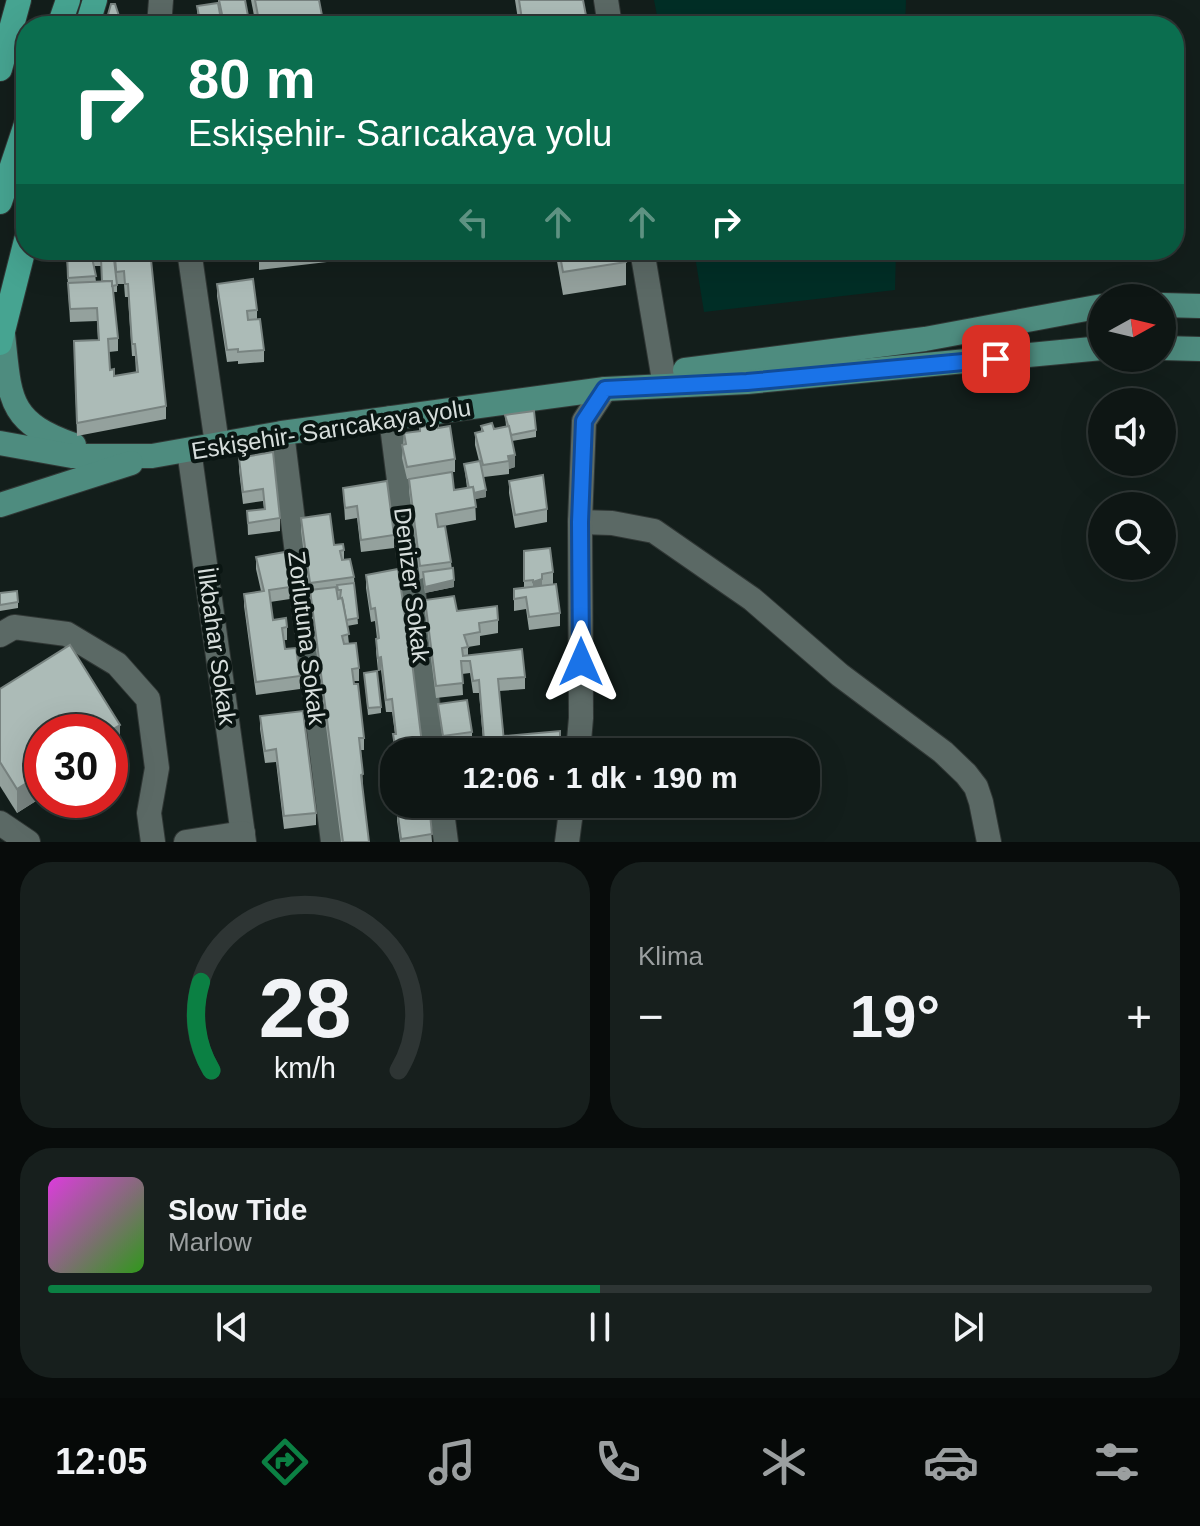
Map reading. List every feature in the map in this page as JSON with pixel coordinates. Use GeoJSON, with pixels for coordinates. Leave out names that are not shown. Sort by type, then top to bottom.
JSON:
{"type":"FeatureCollection","features":[{"type":"Feature","properties":{"kind":"highway"},"geometry":{"type":"LineString","coordinates":[[0,69],[19,0]]}},
{"type":"Feature","properties":{"kind":"highway"},"geometry":{"type":"LineString","coordinates":[[0,202],[16,154]]}},
{"type":"Feature","properties":{"kind":"highway"},"geometry":{"type":"LineString","coordinates":[[2,338],[21,260]]}},
{"type":"Feature","properties":{"kind":"main road"},"geometry":{"type":"LineString","coordinates":[[1176,305],[1200,306]]}},
{"type":"Feature","properties":{"kind":"main road","name":"Eskişehir- Sarıcakaya yolu"},"geometry":{"type":"LineString","coordinates":[[510,402],[663,374],[925,339],[1088,309]]}},
{"type":"Feature","properties":{"kind":"main road"},"geometry":{"type":"LineString","coordinates":[[2,338],[10,392],[22,417],[48,436],[78,446],[152,456]]}},
{"type":"Feature","properties":{"kind":"main road"},"geometry":{"type":"LineString","coordinates":[[1176,348],[1200,349]]}},
{"type":"Feature","properties":{"kind":"main road","name":"Eskişehir- Sarıcakaya yolu"},"geometry":{"type":"LineString","coordinates":[[152,456],[282,433],[605,389],[747,382],[1088,349]]}},
{"type":"Feature","properties":{"kind":"main road"},"geometry":{"type":"LineString","coordinates":[[0,443],[72,456],[152,456]]}},
{"type":"Feature","properties":{"kind":"main road"},"geometry":{"type":"LineString","coordinates":[[6,505],[152,456]]}},
{"type":"Feature","properties":{"kind":"street"},"geometry":{"type":"LineString","coordinates":[[190,260],[217,444]]}},
{"type":"Feature","properties":{"kind":"street"},"geometry":{"type":"LineString","coordinates":[[644,260],[663,374]]}},
{"type":"Feature","properties":{"kind":"street"},"geometry":{"type":"LineString","coordinates":[[579,738],[580,522],[584,421],[605,389]]}},
{"type":"Feature","properties":{"kind":"street","name":"Denizer Sokak"},"geometry":{"type":"LineString","coordinates":[[391,418],[432,738]]}},
{"type":"Feature","properties":{"kind":"street","name":"Zorlutuna Sokak"},"geometry":{"type":"LineString","coordinates":[[282,433],[333,842]]}},
{"type":"Feature","properties":{"kind":"street","name":"İlkbahar Sokak"},"geometry":{"type":"LineString","coordinates":[[189,450],[244,838]]}},
{"type":"Feature","properties":{"kind":"street"},"geometry":{"type":"LineString","coordinates":[[580,522],[612,523],[654,531],[752,599],[840,675],[943,752],[966,774],[976,787],[989,842]]}},
{"type":"Feature","properties":{"kind":"street"},"geometry":{"type":"LineString","coordinates":[[0,635],[14,627],[67,634],[117,664],[148,699],[157,768],[149,813],[153,842]]}},
{"type":"Feature","properties":{"kind":"street"},"geometry":{"type":"LineString","coordinates":[[443,818],[446,842]]}},
{"type":"Feature","properties":{"kind":"street"},"geometry":{"type":"LineString","coordinates":[[567,842],[570,818]]}},
{"type":"Feature","properties":{"kind":"street"},"geometry":{"type":"LineString","coordinates":[[0,823],[28,842]]}},
{"type":"Feature","properties":{"kind":"street"},"geometry":{"type":"LineString","coordinates":[[186,842],[244,838]]}},
{"type":"Feature","properties":{"kind":"green space"},"geometry":{"type":"Polygon","coordinates":[[[654,0],[906,0],[905,16],[657,16],[654,0]]]}},
{"type":"Feature","properties":{"kind":"green space"},"geometry":{"type":"Polygon","coordinates":[[[696,260],[896,260],[895,290],[704,312],[696,260]]]}},
{"type":"Feature","properties":{"kind":"building"},"geometry":{"type":"Polygon","coordinates":[[[219,0],[245,0],[248,16],[222,16],[219,0]]]}},
{"type":"Feature","properties":{"kind":"building"},"geometry":{"type":"Polygon","coordinates":[[[255,0],[319,0],[322,16],[258,16],[255,0]]]}},
{"type":"Feature","properties":{"kind":"building"},"geometry":{"type":"Polygon","coordinates":[[[519,0],[583,0],[586,16],[521,16],[519,0]]]}},
{"type":"Feature","properties":{"kind":"building"},"geometry":{"type":"Polygon","coordinates":[[[218,3],[220,16],[199,16],[197,6],[218,3]]]}},
{"type":"Feature","properties":{"kind":"building"},"geometry":{"type":"Polygon","coordinates":[[[111,4],[115,4],[119,16],[108,16],[111,4]]]}},
{"type":"Feature","properties":{"kind":"building"},"geometry":{"type":"Polygon","coordinates":[[[67,260],[93,260],[96,276],[68,278],[67,260]]]}},
{"type":"Feature","properties":{"kind":"building"},"geometry":{"type":"Polygon","coordinates":[[[101,260],[114,260],[117,285],[112,286],[112,281],[102,281],[101,260]]]}},
{"type":"Feature","properties":{"kind":"building"},"geometry":{"type":"Polygon","coordinates":[[[115,260],[151,260],[166,406],[77,423],[74,341],[99,340],[97,308],[70,309],[68,283],[112,281],[118,338],[108,339],[110,370],[114,369],[114,376],[138,372],[135,344],[132,344],[128,284],[125,284],[124,271],[116,272],[115,260]]]}},
{"type":"Feature","properties":{"kind":"building"},"geometry":{"type":"Polygon","coordinates":[[[561,260],[626,260],[626,262],[563,272],[561,260]]]}},
{"type":"Feature","properties":{"kind":"building"},"geometry":{"type":"Polygon","coordinates":[[[253,279],[257,310],[247,311],[248,320],[260,319],[264,350],[227,350],[217,284],[253,279]]]}},
{"type":"Feature","properties":{"kind":"building"},"geometry":{"type":"Polygon","coordinates":[[[534,411],[536,430],[511,435],[505,415],[534,411]]]}},
{"type":"Feature","properties":{"kind":"building"},"geometry":{"type":"Polygon","coordinates":[[[492,423],[494,429],[509,426],[515,455],[508,456],[509,461],[483,465],[475,433],[483,431],[481,426],[492,423]]]}},
{"type":"Feature","properties":{"kind":"building"},"geometry":{"type":"Polygon","coordinates":[[[438,425],[438,428],[450,426],[455,459],[407,467],[402,445],[406,444],[404,433],[438,425]]]}},
{"type":"Feature","properties":{"kind":"building"},"geometry":{"type":"Polygon","coordinates":[[[273,452],[280,518],[248,523],[247,511],[265,509],[263,489],[243,492],[239,458],[273,452]]]}},
{"type":"Feature","properties":{"kind":"building"},"geometry":{"type":"Polygon","coordinates":[[[480,461],[486,490],[474,493],[473,487],[469,488],[464,464],[480,461]]]}},
{"type":"Feature","properties":{"kind":"building"},"geometry":{"type":"Polygon","coordinates":[[[452,472],[454,490],[473,487],[476,507],[436,514],[438,527],[445,526],[451,562],[420,566],[409,479],[452,472]]]}},
{"type":"Feature","properties":{"kind":"building"},"geometry":{"type":"Polygon","coordinates":[[[543,475],[547,509],[515,515],[509,481],[543,475]]]}},
{"type":"Feature","properties":{"kind":"building"},"geometry":{"type":"Polygon","coordinates":[[[387,481],[394,535],[361,540],[357,506],[345,508],[343,488],[387,481]]]}},
{"type":"Feature","properties":{"kind":"building"},"geometry":{"type":"Polygon","coordinates":[[[330,514],[334,545],[343,544],[344,550],[340,551],[342,560],[350,559],[354,577],[310,583],[301,518],[330,514]]]}},
{"type":"Feature","properties":{"kind":"building"},"geometry":{"type":"Polygon","coordinates":[[[550,548],[553,572],[542,574],[542,579],[533,582],[524,581],[524,551],[550,548]]]}},
{"type":"Feature","properties":{"kind":"building"},"geometry":{"type":"Polygon","coordinates":[[[285,552],[290,587],[269,590],[273,620],[286,618],[287,627],[282,628],[285,649],[296,648],[300,676],[256,682],[244,594],[264,591],[256,557],[285,552]]]}},
{"type":"Feature","properties":{"kind":"building"},"geometry":{"type":"Polygon","coordinates":[[[453,568],[454,580],[425,587],[423,572],[453,568]]]}},
{"type":"Feature","properties":{"kind":"building"},"geometry":{"type":"Polygon","coordinates":[[[398,569],[421,738],[394,738],[393,734],[396,734],[392,699],[386,700],[381,657],[378,658],[375,608],[371,609],[366,575],[398,569]]]}},
{"type":"Feature","properties":{"kind":"building"},"geometry":{"type":"Polygon","coordinates":[[[354,583],[358,618],[346,620],[340,599],[341,590],[337,585],[354,583]]]}},
{"type":"Feature","properties":{"kind":"building"},"geometry":{"type":"Polygon","coordinates":[[[556,584],[560,613],[529,617],[526,597],[514,599],[514,589],[556,584]]]}},
{"type":"Feature","properties":{"kind":"building"},"geometry":{"type":"Polygon","coordinates":[[[336,587],[338,599],[342,598],[349,634],[342,636],[344,644],[356,643],[359,668],[352,669],[354,684],[358,684],[364,738],[359,738],[369,842],[343,842],[310,590],[336,587]]]}},
{"type":"Feature","properties":{"kind":"building"},"geometry":{"type":"Polygon","coordinates":[[[17,591],[18,602],[0,605],[0,593],[17,591]]]}},
{"type":"Feature","properties":{"kind":"building"},"geometry":{"type":"Polygon","coordinates":[[[454,596],[457,611],[497,606],[498,620],[479,623],[480,632],[464,635],[468,647],[462,648],[463,656],[522,649],[525,677],[498,679],[504,738],[484,738],[479,680],[473,681],[470,661],[461,661],[463,683],[436,686],[425,600],[454,596]]]}},
{"type":"Feature","properties":{"kind":"building"},"geometry":{"type":"Polygon","coordinates":[[[70,645],[113,714],[24,714],[24,785],[17,789],[0,762],[0,689],[70,645]]]}},
{"type":"Feature","properties":{"kind":"building"},"geometry":{"type":"Polygon","coordinates":[[[377,671],[381,707],[368,708],[364,673],[377,671]]]}},
{"type":"Feature","properties":{"kind":"building"},"geometry":{"type":"Polygon","coordinates":[[[467,700],[472,732],[443,736],[438,704],[467,700]]]}},
{"type":"Feature","properties":{"kind":"building"},"geometry":{"type":"Polygon","coordinates":[[[303,711],[316,813],[284,816],[276,749],[265,751],[260,716],[303,711]]]}},
{"type":"Feature","properties":{"kind":"building"},"geometry":{"type":"Polygon","coordinates":[[[560,731],[560,738],[504,736],[560,731]]]}},
{"type":"Feature","properties":{"kind":"building"},"geometry":{"type":"Polygon","coordinates":[[[398,818],[430,818],[432,834],[401,839],[398,818]]]}},
{"type":"Feature","properties":{"kind":"route"},"geometry":{"type":"LineString","coordinates":[[581,662],[580,522],[584,421],[605,389],[747,382],[996,359]]}}]}
